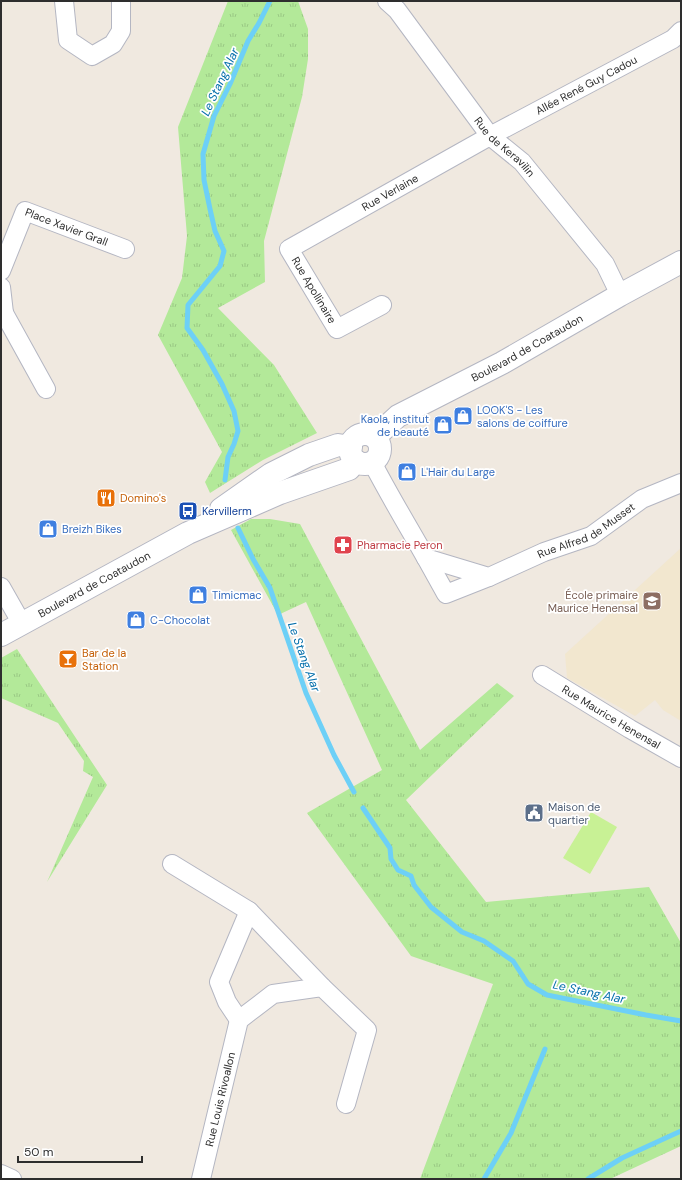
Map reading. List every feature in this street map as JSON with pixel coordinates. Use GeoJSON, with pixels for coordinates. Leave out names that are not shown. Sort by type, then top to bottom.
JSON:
{"type":"FeatureCollection","features":[{"type":"Feature","properties":{"kind":"main road","name":"Boulevard de Coataudon"},"geometry":{"type":"LineString","coordinates":[[360,457],[354,440],[360,435],[368,434],[375,437],[398,416],[502,363],[620,295],[681,262]]}},
{"type":"Feature","properties":{"kind":"main road","name":"Boulevard de Coataudon"},"geometry":{"type":"LineString","coordinates":[[1,635],[188,533],[271,474],[309,456],[338,445],[360,457]]}},
{"type":"Feature","properties":{"kind":"street"},"geometry":{"type":"LineString","coordinates":[[64,1],[68,40],[92,56],[113,44],[121,31],[121,1]]}},
{"type":"Feature","properties":{"kind":"street","name":"Rue de Keravilin"},"geometry":{"type":"LineString","coordinates":[[387,1],[397,10],[490,136],[522,162],[605,264],[620,295]]}},
{"type":"Feature","properties":{"kind":"street","name":"Allée René Guy Cadou"},"geometry":{"type":"LineString","coordinates":[[490,136],[673,39],[681,31]]}},
{"type":"Feature","properties":{"kind":"street","name":"Rue Verlaine"},"geometry":{"type":"LineString","coordinates":[[289,249],[490,136]]}},
{"type":"Feature","properties":{"kind":"street","name":"Place Xavier Grall"},"geometry":{"type":"LineString","coordinates":[[1,271],[25,211],[125,249]]}},
{"type":"Feature","properties":{"kind":"street","name":"Rue Apollinaire"},"geometry":{"type":"LineString","coordinates":[[289,249],[337,329],[382,304]]}},
{"type":"Feature","properties":{"kind":"street"},"geometry":{"type":"LineString","coordinates":[[1,287],[2,314],[46,389]]}},
{"type":"Feature","properties":{"kind":"street","name":"Rue Alfred de Musset"},"geometry":{"type":"LineString","coordinates":[[360,457],[401,515],[446,594],[489,577],[544,552],[591,536],[642,499],[681,484]]}},
{"type":"Feature","properties":{"kind":"street"},"geometry":{"type":"LineString","coordinates":[[426,558],[489,577]]}},
{"type":"Feature","properties":{"kind":"street"},"geometry":{"type":"LineString","coordinates":[[1,587],[22,624]]}},
{"type":"Feature","properties":{"kind":"street","name":"Rue Maurice Henensal"},"geometry":{"type":"LineString","coordinates":[[542,675],[630,729],[681,758]]}},
{"type":"Feature","properties":{"kind":"street"},"geometry":{"type":"LineString","coordinates":[[172,864],[249,911],[322,988],[366,1030],[346,1104]]}},
{"type":"Feature","properties":{"kind":"street"},"geometry":{"type":"LineString","coordinates":[[249,911],[218,982],[227,1002],[239,1020],[273,994],[322,988]]}},
{"type":"Feature","properties":{"kind":"street","name":"Rue Louis Rivoallon"},"geometry":{"type":"LineString","coordinates":[[201,1179],[239,1020]]}},
{"type":"Feature","properties":{"kind":"street"},"geometry":{"type":"LineString","coordinates":[[1,1174],[12,1179]]}},
{"type":"Feature","properties":{"kind":"shaded area","name":"École primaire Maurice Henensal"},"geometry":{"type":"Polygon","coordinates":[[[681,548],[681,721],[663,710],[655,700],[635,716],[567,678],[565,654],[681,548]]]}},
{"type":"Feature","properties":{"kind":"green space"},"geometry":{"type":"Polygon","coordinates":[[[228,1],[298,1],[308,29],[308,59],[302,97],[264,241],[265,282],[218,308],[274,365],[317,433],[263,460],[210,493],[205,482],[222,452],[158,335],[182,278],[187,236],[178,127],[228,1]]]}},
{"type":"Feature","properties":{"kind":"green space"},"geometry":{"type":"Polygon","coordinates":[[[251,519],[270,519],[300,524],[420,750],[497,683],[514,696],[406,800],[486,902],[649,887],[681,943],[681,1146],[610,1179],[420,1179],[493,984],[411,956],[307,813],[382,770],[306,602],[278,615],[231,530],[251,519]]]}},
{"type":"Feature","properties":{"kind":"green space"},"geometry":{"type":"Polygon","coordinates":[[[17,649],[107,785],[47,882],[93,777],[83,771],[84,761],[58,723],[1,698],[1,658],[17,649]]]}},
{"type":"Feature","properties":{"kind":"green space"},"geometry":{"type":"Polygon","coordinates":[[[591,812],[617,827],[590,874],[563,858],[591,812]]]}},
{"type":"Feature","properties":{"kind":"waterway","name":"Le Stang Alar"},"geometry":{"type":"LineString","coordinates":[[225,480],[228,457],[238,431],[234,411],[222,384],[203,350],[187,328],[188,305],[220,266],[224,251],[215,231],[210,209],[204,180],[203,154],[214,116],[230,84],[248,41],[270,1]]}},
{"type":"Feature","properties":{"kind":"waterway","name":"Le Stang Alar"},"geometry":{"type":"LineString","coordinates":[[238,528],[253,559],[270,588],[306,693],[334,755],[354,792]]}},
{"type":"Feature","properties":{"kind":"waterway","name":"Le Stang Alar"},"geometry":{"type":"LineString","coordinates":[[363,808],[390,848],[391,859],[398,870],[411,876],[414,885],[431,907],[462,932],[484,941],[513,961],[528,984],[547,995],[681,1021]]}},
{"type":"Feature","properties":{"kind":"waterway"},"geometry":{"type":"LineString","coordinates":[[484,1179],[511,1133],[545,1049]]}},
{"type":"Feature","properties":{"kind":"waterway"},"geometry":{"type":"LineString","coordinates":[[588,1179],[622,1158],[681,1131]]}},
{"type":"Feature","properties":{"kind":"place","name":"LOOK'S - Les salons de coiffure"},"geometry":{"type":"Point","coordinates":[463,416]}},
{"type":"Feature","properties":{"kind":"place","name":"Kaola, institut de beauté"},"geometry":{"type":"Point","coordinates":[443,425]}},
{"type":"Feature","properties":{"kind":"place","name":"L'Hair du Large"},"geometry":{"type":"Point","coordinates":[407,472]}},
{"type":"Feature","properties":{"kind":"place","name":"Domino's"},"geometry":{"type":"Point","coordinates":[106,498]}},
{"type":"Feature","properties":{"kind":"place","name":"Kervillerm"},"geometry":{"type":"Point","coordinates":[188,511]}},
{"type":"Feature","properties":{"kind":"place","name":"Breizh Bikes"},"geometry":{"type":"Point","coordinates":[48,529]}},
{"type":"Feature","properties":{"kind":"place","name":"Pharmacie Peron"},"geometry":{"type":"Point","coordinates":[343,545]}},
{"type":"Feature","properties":{"kind":"place","name":"Timicmac"},"geometry":{"type":"Point","coordinates":[198,595]}},
{"type":"Feature","properties":{"kind":"place","name":"École primaire Maurice Henensal"},"geometry":{"type":"Point","coordinates":[652,601]}},
{"type":"Feature","properties":{"kind":"place","name":"C-Chocolat"},"geometry":{"type":"Point","coordinates":[136,620]}},
{"type":"Feature","properties":{"kind":"place","name":"Bar de la Station"},"geometry":{"type":"Point","coordinates":[68,659]}},
{"type":"Feature","properties":{"kind":"place","name":"Maison de quartier"},"geometry":{"type":"Point","coordinates":[534,813]}}]}
